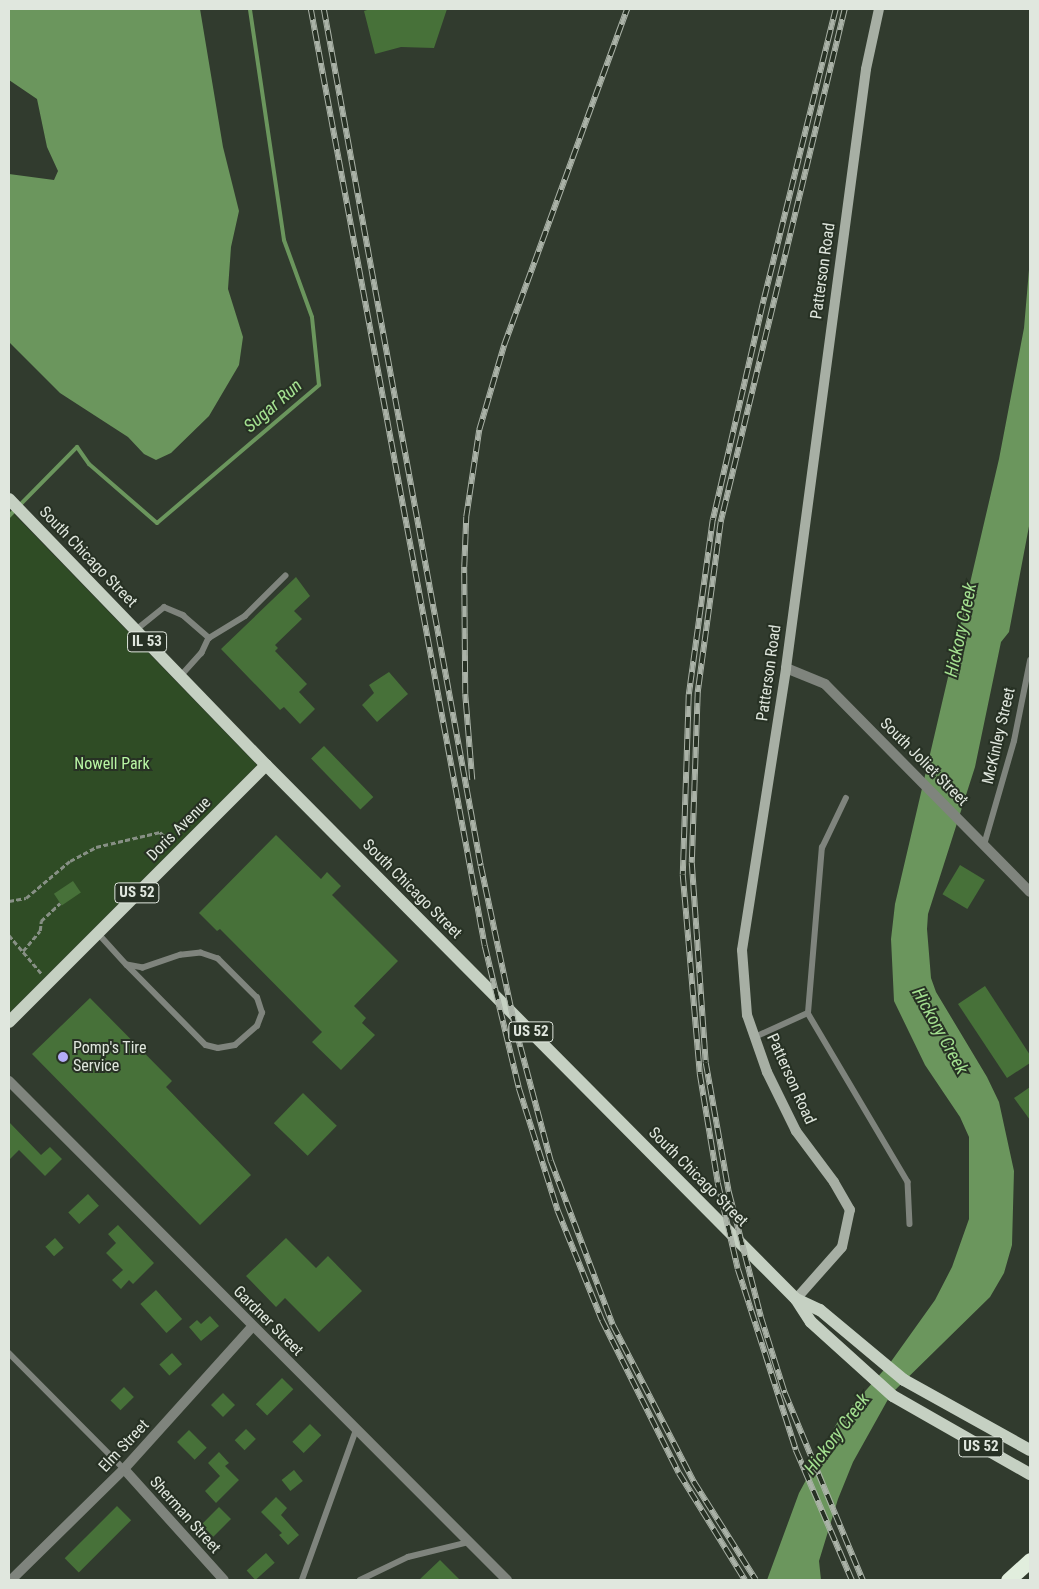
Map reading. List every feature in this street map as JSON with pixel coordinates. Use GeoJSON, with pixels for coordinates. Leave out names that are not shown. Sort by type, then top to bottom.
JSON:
{"type":"FeatureCollection","features":[{"type":"Feature","properties":{"kind":"highway"},"geometry":{"type":"LineString","coordinates":[[1008,1580],[1030,1560]]}},
{"type":"Feature","properties":{"kind":"main road","name":"South Chicago Street"},"geometry":{"type":"LineString","coordinates":[[9,498],[266,765],[796,1299],[811,1322],[893,1396],[1030,1474]]}},
{"type":"Feature","properties":{"kind":"main road","name":"Doris Avenue"},"geometry":{"type":"LineString","coordinates":[[9,1022],[266,765]]}},
{"type":"Feature","properties":{"kind":"main road","name":"South Chicago Street"},"geometry":{"type":"LineString","coordinates":[[796,1299],[820,1310],[904,1380],[1030,1450]]}},
{"type":"Feature","properties":{"kind":"street","name":"Patterson Road"},"geometry":{"type":"LineString","coordinates":[[796,1299],[842,1247],[850,1210],[834,1182],[796,1131],[767,1072],[747,1014],[742,950],[786,668],[866,70],[879,9]]}},
{"type":"Feature","properties":{"kind":"street","name":"South Joliet Street"},"geometry":{"type":"LineString","coordinates":[[786,668],[826,684],[1030,892]]}},
{"type":"Feature","properties":{"kind":"street","name":"Gardner Street"},"geometry":{"type":"LineString","coordinates":[[9,1081],[252,1327],[507,1580]]}},
{"type":"Feature","properties":{"kind":"street","name":"Elm Street"},"geometry":{"type":"LineString","coordinates":[[11,1580],[124,1469],[252,1327]]}},
{"type":"Feature","properties":{"kind":"street","name":"Sherman Street"},"geometry":{"type":"LineString","coordinates":[[124,1469],[224,1580]]}},
{"type":"Feature","properties":{"kind":"lane"},"geometry":{"type":"LineString","coordinates":[[181,676],[202,654],[209,638],[245,616],[285,576]]}},
{"type":"Feature","properties":{"kind":"lane"},"geometry":{"type":"LineString","coordinates":[[136,630],[164,607],[183,616],[209,638]]}},
{"type":"Feature","properties":{"kind":"lane","name":"McKinley Street"},"geometry":{"type":"LineString","coordinates":[[984,845],[1014,741],[1030,661]]}},
{"type":"Feature","properties":{"kind":"lane"},"geometry":{"type":"LineString","coordinates":[[846,798],[822,848],[808,1013],[908,1182],[910,1224]]}},
{"type":"Feature","properties":{"kind":"lane"},"geometry":{"type":"LineString","coordinates":[[98,933],[127,965],[206,1045],[218,1048],[235,1045],[257,1026],[262,1013],[257,998],[218,959],[201,954],[181,955],[143,968],[127,965]]}},
{"type":"Feature","properties":{"kind":"lane"},"geometry":{"type":"LineString","coordinates":[[755,1037],[808,1013]]}},
{"type":"Feature","properties":{"kind":"lane"},"geometry":{"type":"LineString","coordinates":[[9,1353],[124,1469]]}},
{"type":"Feature","properties":{"kind":"lane"},"geometry":{"type":"LineString","coordinates":[[302,1580],[356,1430]]}},
{"type":"Feature","properties":{"kind":"lane"},"geometry":{"type":"LineString","coordinates":[[360,1580],[408,1557],[468,1542]]}},
{"type":"Feature","properties":{"kind":"path"},"geometry":{"type":"LineString","coordinates":[[9,901],[26,898],[70,861],[96,848],[160,832],[181,850]]}},
{"type":"Feature","properties":{"kind":"path"},"geometry":{"type":"LineString","coordinates":[[23,950],[40,931],[41,921],[60,904]]}},
{"type":"Feature","properties":{"kind":"path"},"geometry":{"type":"LineString","coordinates":[[9,935],[49,982]]}},
{"type":"Feature","properties":{"kind":"green space","name":"Nowell Park"},"geometry":{"type":"Polygon","coordinates":[[[9,509],[257,765],[9,1013],[9,509]]]}},
{"type":"Feature","properties":{"kind":"water"},"geometry":{"type":"Polygon","coordinates":[[[9,9],[200,9],[223,147],[239,211],[231,247],[228,289],[243,337],[239,365],[209,416],[171,453],[156,460],[144,454],[128,437],[60,393],[9,342],[9,174],[54,180],[58,171],[47,147],[37,99],[9,80],[9,9]]]}},
{"type":"Feature","properties":{"kind":"water","name":"Hickory Creek"},"geometry":{"type":"Polygon","coordinates":[[[1030,258],[1030,521],[1009,632],[1001,642],[975,767],[928,914],[927,929],[931,978],[936,992],[987,1077],[999,1102],[1014,1171],[1012,1245],[1004,1273],[990,1297],[891,1394],[853,1462],[838,1499],[819,1561],[821,1580],[767,1580],[799,1493],[837,1423],[890,1363],[935,1300],[952,1267],[969,1219],[969,1137],[960,1117],[925,1065],[894,1001],[891,939],[895,904],[999,459],[1024,328],[1030,258]]]}},
{"type":"Feature","properties":{"kind":"building"},"geometry":{"type":"Polygon","coordinates":[[[370,9],[447,9],[434,48],[401,47],[375,54],[364,11],[370,9]]]}},
{"type":"Feature","properties":{"kind":"building"},"geometry":{"type":"Polygon","coordinates":[[[296,577],[310,596],[294,611],[302,619],[275,645],[278,648],[275,651],[307,684],[299,692],[315,709],[300,724],[284,707],[280,710],[221,649],[296,577]]]}},
{"type":"Feature","properties":{"kind":"building"},"geometry":{"type":"Polygon","coordinates":[[[389,672],[408,694],[377,722],[362,705],[374,693],[369,685],[389,672]]]}},
{"type":"Feature","properties":{"kind":"building"},"geometry":{"type":"Polygon","coordinates":[[[324,746],[373,797],[360,810],[311,759],[324,746]]]}},
{"type":"Feature","properties":{"kind":"building"},"geometry":{"type":"Polygon","coordinates":[[[276,835],[321,879],[327,872],[341,886],[332,895],[398,961],[354,1006],[366,1018],[362,1023],[375,1035],[341,1070],[312,1042],[322,1032],[220,929],[217,931],[199,913],[276,835]]]}},
{"type":"Feature","properties":{"kind":"building"},"geometry":{"type":"Polygon","coordinates":[[[960,865],[985,880],[967,909],[942,894],[960,865]]]}},
{"type":"Feature","properties":{"kind":"building"},"geometry":{"type":"Polygon","coordinates":[[[73,881],[81,893],[62,905],[54,894],[73,881]]]}},
{"type":"Feature","properties":{"kind":"building"},"geometry":{"type":"Polygon","coordinates":[[[985,986],[1030,1055],[1030,1063],[1007,1078],[958,1004],[985,986]]]}},
{"type":"Feature","properties":{"kind":"building"},"geometry":{"type":"Polygon","coordinates":[[[90,998],[172,1081],[166,1087],[251,1175],[200,1225],[32,1054],[90,998]]]}},
{"type":"Feature","properties":{"kind":"building"},"geometry":{"type":"Polygon","coordinates":[[[1030,1087],[1030,1120],[1014,1098],[1030,1087]]]}},
{"type":"Feature","properties":{"kind":"building"},"geometry":{"type":"Polygon","coordinates":[[[303,1093],[337,1126],[308,1156],[274,1123],[303,1093]]]}},
{"type":"Feature","properties":{"kind":"building"},"geometry":{"type":"Polygon","coordinates":[[[9,1122],[41,1155],[50,1147],[62,1159],[45,1176],[19,1150],[9,1160],[9,1122]]]}},
{"type":"Feature","properties":{"kind":"building"},"geometry":{"type":"Polygon","coordinates":[[[88,1194],[99,1206],[79,1224],[68,1212],[88,1194]]]}},
{"type":"Feature","properties":{"kind":"building"},"geometry":{"type":"Polygon","coordinates":[[[118,1225],[154,1263],[133,1284],[129,1280],[121,1289],[112,1280],[123,1270],[106,1253],[116,1243],[108,1234],[118,1225]]]}},
{"type":"Feature","properties":{"kind":"building"},"geometry":{"type":"Polygon","coordinates":[[[55,1238],[64,1248],[54,1256],[45,1247],[55,1238]]]}},
{"type":"Feature","properties":{"kind":"building"},"geometry":{"type":"Polygon","coordinates":[[[286,1238],[316,1268],[328,1256],[362,1291],[319,1332],[285,1298],[276,1307],[246,1276],[286,1238]]]}},
{"type":"Feature","properties":{"kind":"building"},"geometry":{"type":"Polygon","coordinates":[[[156,1290],[182,1319],[166,1333],[140,1304],[156,1290]]]}},
{"type":"Feature","properties":{"kind":"building"},"geometry":{"type":"Polygon","coordinates":[[[210,1316],[219,1326],[201,1341],[189,1327],[197,1320],[201,1324],[210,1316]]]}},
{"type":"Feature","properties":{"kind":"building"},"geometry":{"type":"Polygon","coordinates":[[[172,1353],[182,1364],[169,1376],[159,1364],[172,1353]]]}},
{"type":"Feature","properties":{"kind":"building"},"geometry":{"type":"Polygon","coordinates":[[[282,1378],[293,1389],[267,1415],[256,1404],[282,1378]]]}},
{"type":"Feature","properties":{"kind":"building"},"geometry":{"type":"Polygon","coordinates":[[[124,1387],[134,1397],[120,1410],[111,1400],[124,1387]]]}},
{"type":"Feature","properties":{"kind":"building"},"geometry":{"type":"Polygon","coordinates":[[[223,1393],[235,1405],[223,1417],[211,1405],[223,1393]]]}},
{"type":"Feature","properties":{"kind":"building"},"geometry":{"type":"Polygon","coordinates":[[[310,1424],[321,1435],[304,1453],[292,1442],[310,1424]]]}},
{"type":"Feature","properties":{"kind":"building"},"geometry":{"type":"Polygon","coordinates":[[[246,1429],[256,1439],[245,1450],[235,1440],[246,1429]]]}},
{"type":"Feature","properties":{"kind":"building"},"geometry":{"type":"Polygon","coordinates":[[[189,1430],[207,1448],[195,1460],[177,1442],[189,1430]]]}},
{"type":"Feature","properties":{"kind":"building"},"geometry":{"type":"Polygon","coordinates":[[[219,1452],[229,1463],[225,1466],[239,1480],[216,1503],[205,1491],[220,1476],[208,1463],[219,1452]]]}},
{"type":"Feature","properties":{"kind":"building"},"geometry":{"type":"Polygon","coordinates":[[[294,1470],[303,1481],[290,1491],[282,1480],[294,1470]]]}},
{"type":"Feature","properties":{"kind":"building"},"geometry":{"type":"Polygon","coordinates":[[[276,1497],[287,1508],[281,1515],[299,1535],[288,1545],[279,1535],[282,1533],[261,1512],[276,1497]]]}},
{"type":"Feature","properties":{"kind":"building"},"geometry":{"type":"Polygon","coordinates":[[[117,1506],[131,1520],[79,1572],[65,1558],[117,1506]]]}},
{"type":"Feature","properties":{"kind":"building"},"geometry":{"type":"Polygon","coordinates":[[[219,1507],[231,1519],[213,1537],[201,1525],[219,1507]]]}},
{"type":"Feature","properties":{"kind":"building"},"geometry":{"type":"Polygon","coordinates":[[[266,1553],[275,1563],[255,1580],[247,1570],[266,1553]]]}},
{"type":"Feature","properties":{"kind":"building"},"geometry":{"type":"Polygon","coordinates":[[[440,1560],[460,1580],[419,1580],[440,1560]]]}},
{"type":"Feature","properties":{"kind":"waterway","name":"Sugar Run"},"geometry":{"type":"LineString","coordinates":[[9,516],[77,447],[89,464],[157,523],[319,385],[312,317],[284,240],[250,9]]}},
{"type":"Feature","properties":{"kind":"railway"},"geometry":{"type":"LineString","coordinates":[[311,9],[485,946],[519,1088],[558,1211],[602,1320],[679,1473],[745,1580]]}},
{"type":"Feature","properties":{"kind":"railway"},"geometry":{"type":"LineString","coordinates":[[324,9],[481,866],[515,1026],[551,1161],[613,1325],[694,1482],[756,1580]]}},
{"type":"Feature","properties":{"kind":"railway"},"geometry":{"type":"LineString","coordinates":[[472,780],[465,694],[464,567],[466,517],[479,430],[504,345],[627,9]]}},
{"type":"Feature","properties":{"kind":"railway"},"geometry":{"type":"LineString","coordinates":[[836,9],[763,304],[713,520],[689,695],[683,875],[700,1074],[718,1183],[738,1269],[796,1450],[852,1580]]}},
{"type":"Feature","properties":{"kind":"railway"},"geometry":{"type":"LineString","coordinates":[[845,9],[721,522],[698,692],[692,863],[706,1063],[729,1192],[761,1317],[785,1393],[863,1580]]}},
{"type":"Feature","properties":{"kind":"place","name":"Pomp's Tire Service"},"geometry":{"type":"Point","coordinates":[63,1057]}}]}
